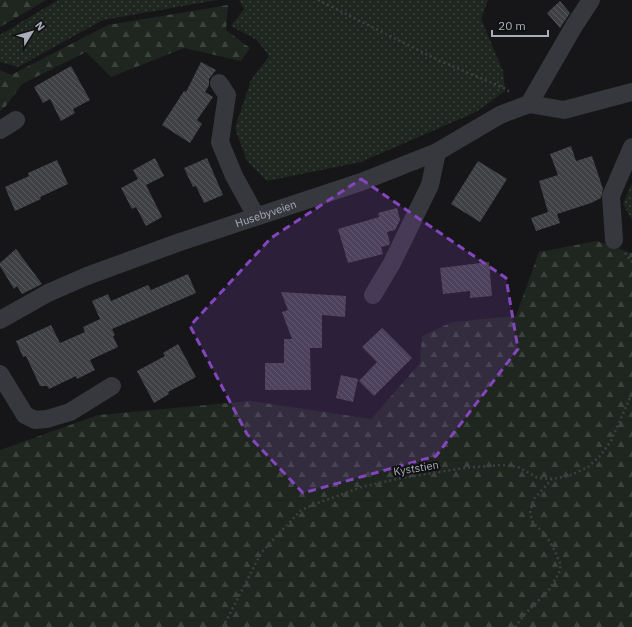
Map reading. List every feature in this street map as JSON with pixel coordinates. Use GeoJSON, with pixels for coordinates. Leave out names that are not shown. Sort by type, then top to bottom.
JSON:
{"type":"FeatureCollection","features":[{"type":"Feature","properties":{"kind":"street"},"geometry":{"type":"LineString","coordinates":[[590,0],[529,104],[564,110],[632,92]]}},
{"type":"Feature","properties":{"kind":"street"},"geometry":{"type":"LineString","coordinates":[[219,83],[227,95],[220,142],[234,176],[256,216]]}},
{"type":"Feature","properties":{"kind":"street","name":"Husebyveien"},"geometry":{"type":"LineString","coordinates":[[0,320],[48,294],[87,276],[180,242],[361,182],[437,152],[500,115],[529,104]]}},
{"type":"Feature","properties":{"kind":"street"},"geometry":{"type":"LineString","coordinates":[[0,130],[16,120]]}},
{"type":"Feature","properties":{"kind":"street"},"geometry":{"type":"LineString","coordinates":[[614,240],[611,196],[632,147]]}},
{"type":"Feature","properties":{"kind":"street"},"geometry":{"type":"LineString","coordinates":[[373,295],[398,251],[430,185],[437,152]]}},
{"type":"Feature","properties":{"kind":"street"},"geometry":{"type":"LineString","coordinates":[[0,374],[25,415],[35,420],[47,419],[70,412],[112,386]]}},
{"type":"Feature","properties":{"kind":"path"},"geometry":{"type":"LineString","coordinates":[[318,0],[438,60],[504,88],[529,104]]}},
{"type":"Feature","properties":{"kind":"path","name":"Kyststien"},"geometry":{"type":"LineString","coordinates":[[223,627],[261,553],[300,512],[312,505],[362,487],[401,478],[466,468],[502,465],[518,467],[538,478],[552,479],[569,476],[588,467],[600,456],[610,441],[632,393]]}},
{"type":"Feature","properties":{"kind":"path"},"geometry":{"type":"LineString","coordinates":[[515,627],[524,615],[549,590],[560,573],[561,565],[553,547],[544,533],[533,523],[530,513],[533,500],[552,479]]}},
{"type":"Feature","properties":{"kind":"highlighted area"},"geometry":{"type":"Polygon","coordinates":[[[361,179],[506,278],[518,349],[436,456],[303,493],[247,434],[190,326],[271,238],[361,179]]]}},
{"type":"Feature","properties":{"kind":"green space"},"geometry":{"type":"Polygon","coordinates":[[[0,0],[46,0],[0,27],[0,0]]]}},
{"type":"Feature","properties":{"kind":"green space"},"geometry":{"type":"Polygon","coordinates":[[[58,0],[217,0],[103,20],[18,67],[0,62],[0,35],[58,0]]]}},
{"type":"Feature","properties":{"kind":"green space"},"geometry":{"type":"Polygon","coordinates":[[[239,0],[488,0],[481,19],[503,71],[505,91],[476,112],[361,162],[267,181],[247,161],[235,128],[251,80],[269,56],[257,40],[231,26],[244,9],[239,0]]]}},
{"type":"Feature","properties":{"kind":"green space"},"geometry":{"type":"Polygon","coordinates":[[[228,5],[226,30],[250,48],[241,61],[184,48],[111,77],[86,52],[22,84],[5,107],[0,111],[0,70],[11,75],[108,25],[228,5]]]}},
{"type":"Feature","properties":{"kind":"green space"},"geometry":{"type":"Polygon","coordinates":[[[632,183],[632,220],[623,204],[632,183]]]}},
{"type":"Feature","properties":{"kind":"green space"},"geometry":{"type":"Polygon","coordinates":[[[597,241],[632,253],[632,627],[0,627],[0,450],[98,415],[250,401],[371,419],[420,363],[422,336],[452,322],[516,316],[539,252],[597,241]]]}},
{"type":"Feature","properties":{"kind":"building"},"geometry":{"type":"Polygon","coordinates":[[[560,1],[570,13],[560,28],[547,13],[560,1]]]}},
{"type":"Feature","properties":{"kind":"building"},"geometry":{"type":"Polygon","coordinates":[[[201,62],[216,70],[209,79],[209,85],[205,92],[213,97],[197,120],[202,124],[190,143],[162,125],[184,91],[186,92],[201,62]]]}},
{"type":"Feature","properties":{"kind":"building"},"geometry":{"type":"Polygon","coordinates":[[[71,66],[90,100],[73,109],[75,113],[61,121],[50,99],[43,103],[34,87],[71,66]]]}},
{"type":"Feature","properties":{"kind":"building"},"geometry":{"type":"Polygon","coordinates":[[[571,146],[576,161],[592,156],[603,189],[601,198],[591,203],[557,214],[560,223],[536,231],[531,218],[548,212],[539,181],[558,175],[550,154],[571,146]]]}},
{"type":"Feature","properties":{"kind":"building"},"geometry":{"type":"Polygon","coordinates":[[[155,158],[164,176],[146,185],[162,217],[146,226],[136,207],[132,209],[121,188],[138,179],[133,170],[155,158]]]}},
{"type":"Feature","properties":{"kind":"building"},"geometry":{"type":"Polygon","coordinates":[[[207,158],[223,195],[204,203],[196,186],[193,187],[184,168],[207,158]]]}},
{"type":"Feature","properties":{"kind":"building"},"geometry":{"type":"Polygon","coordinates":[[[57,160],[68,184],[15,211],[5,187],[29,176],[28,173],[57,160]]]}},
{"type":"Feature","properties":{"kind":"building"},"geometry":{"type":"Polygon","coordinates":[[[478,161],[507,179],[480,222],[451,204],[478,161]]]}},
{"type":"Feature","properties":{"kind":"building"},"geometry":{"type":"Polygon","coordinates":[[[397,208],[400,220],[395,230],[387,232],[390,243],[389,245],[381,247],[383,254],[348,263],[338,229],[379,217],[378,213],[397,208]]]}},
{"type":"Feature","properties":{"kind":"building"},"geometry":{"type":"Polygon","coordinates":[[[16,249],[42,284],[22,294],[17,286],[14,289],[0,266],[0,263],[16,249]]]}},
{"type":"Feature","properties":{"kind":"building"},"geometry":{"type":"Polygon","coordinates":[[[489,262],[492,296],[470,298],[470,291],[443,294],[440,268],[489,262]]]}},
{"type":"Feature","properties":{"kind":"building"},"geometry":{"type":"Polygon","coordinates":[[[188,274],[196,293],[112,329],[115,335],[113,336],[118,347],[90,360],[95,370],[77,379],[76,376],[49,389],[47,386],[40,386],[26,356],[23,357],[16,341],[51,325],[60,343],[85,332],[83,327],[100,319],[92,301],[108,294],[111,301],[148,285],[151,290],[188,274]]]}},
{"type":"Feature","properties":{"kind":"building"},"geometry":{"type":"Polygon","coordinates":[[[281,292],[346,296],[345,317],[322,315],[322,348],[310,348],[311,390],[265,390],[265,363],[284,363],[284,339],[292,339],[282,312],[288,310],[281,292]]]}},
{"type":"Feature","properties":{"kind":"building"},"geometry":{"type":"Polygon","coordinates":[[[382,328],[412,358],[374,396],[359,381],[377,362],[362,347],[382,328]]]}},
{"type":"Feature","properties":{"kind":"building"},"geometry":{"type":"Polygon","coordinates":[[[178,344],[196,377],[168,392],[169,394],[154,403],[137,371],[165,356],[163,353],[178,344]]]}},
{"type":"Feature","properties":{"kind":"building"},"geometry":{"type":"Polygon","coordinates":[[[341,375],[358,379],[353,402],[336,398],[341,375]]]}}]}
